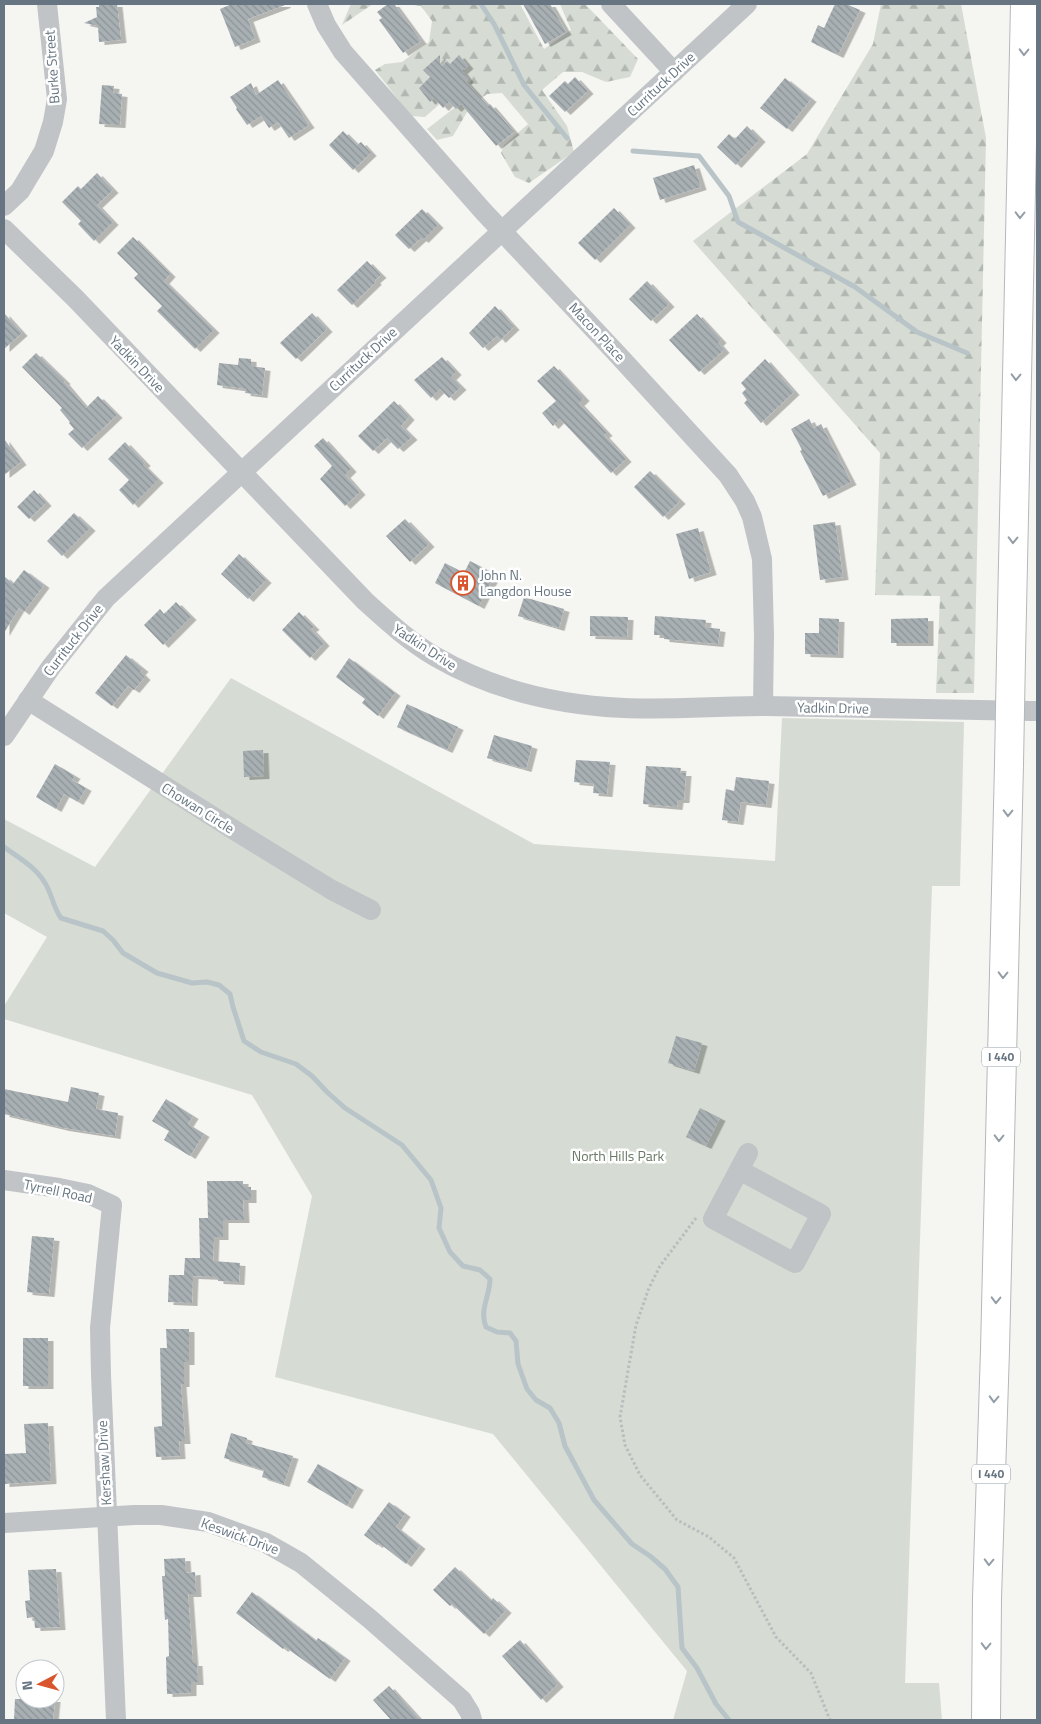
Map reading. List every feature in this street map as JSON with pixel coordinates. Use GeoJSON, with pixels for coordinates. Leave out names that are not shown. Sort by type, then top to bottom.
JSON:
{"type":"FeatureCollection","features":[{"type":"Feature","properties":{"kind":"highway","name":"I 440"},"geometry":{"type":"LineString","coordinates":[[986,1720],[987,1598],[995,1360],[1025,4]]}},
{"type":"Feature","properties":{"kind":"street","name":"Burke Street"},"geometry":{"type":"LineString","coordinates":[[4,206],[20,191],[41,156],[53,122],[57,99],[47,4]]}},
{"type":"Feature","properties":{"kind":"street","name":"Macon Place"},"geometry":{"type":"LineString","coordinates":[[317,4],[326,25],[343,52],[502,232],[728,475],[745,501],[752,517],[762,559],[763,706]]}},
{"type":"Feature","properties":{"kind":"street"},"geometry":{"type":"LineString","coordinates":[[611,4],[674,72]]}},
{"type":"Feature","properties":{"kind":"street","name":"Currituck Drive"},"geometry":{"type":"LineString","coordinates":[[4,736],[51,667],[106,598],[747,4]]}},
{"type":"Feature","properties":{"kind":"street","name":"Yadkin Drive"},"geometry":{"type":"LineString","coordinates":[[4,229],[75,298],[365,601],[385,619],[436,656],[468,673],[527,694],[586,704],[629,708],[763,706],[1037,711]]}},
{"type":"Feature","properties":{"kind":"street","name":"Chowan Circle"},"geometry":{"type":"LineString","coordinates":[[28,700],[273,854],[332,890],[371,910]]}},
{"type":"Feature","properties":{"kind":"street"},"geometry":{"type":"LineString","coordinates":[[744,1162],[821,1214],[795,1263],[713,1219],[744,1162]]}},
{"type":"Feature","properties":{"kind":"street","name":"Tyrrell Road"},"geometry":{"type":"LineString","coordinates":[[4,1180],[88,1194],[112,1205]]}},
{"type":"Feature","properties":{"kind":"street","name":"Kershaw Drive"},"geometry":{"type":"LineString","coordinates":[[112,1205],[100,1328],[102,1421],[116,1720]]}},
{"type":"Feature","properties":{"kind":"street","name":"Keswick Drive"},"geometry":{"type":"LineString","coordinates":[[4,1523],[161,1515],[186,1518],[227,1528],[266,1543],[301,1563],[370,1619],[462,1700],[472,1720]]}},
{"type":"Feature","properties":{"kind":"path"},"geometry":{"type":"LineString","coordinates":[[687,1229],[660,1266],[649,1288],[636,1324],[620,1417],[625,1445],[640,1475],[677,1520],[709,1537],[734,1558],[776,1636],[811,1673],[830,1720]]}},
{"type":"Feature","properties":{"kind":"green space"},"geometry":{"type":"Polygon","coordinates":[[[352,4],[373,4],[342,25],[350,6],[352,4]]]}},
{"type":"Feature","properties":{"kind":"green space"},"geometry":{"type":"Polygon","coordinates":[[[406,4],[520,4],[544,49],[571,30],[560,4],[585,4],[638,59],[630,77],[606,82],[582,72],[563,72],[542,90],[567,126],[574,152],[529,183],[515,177],[501,153],[504,145],[528,124],[502,93],[487,94],[470,107],[453,136],[437,140],[427,129],[462,102],[467,88],[444,60],[425,69],[442,102],[425,117],[411,116],[375,70],[385,64],[402,62],[429,42],[432,21],[421,6],[406,4]]]}},
{"type":"Feature","properties":{"kind":"green space"},"geometry":{"type":"Polygon","coordinates":[[[881,4],[961,4],[986,138],[974,693],[936,693],[940,596],[875,595],[880,453],[693,241],[807,154],[873,44],[881,4]]]}},
{"type":"Feature","properties":{"kind":"green space","name":"North Hills Park"},"geometry":{"type":"Polygon","coordinates":[[[231,678],[534,844],[775,861],[782,718],[964,722],[960,886],[932,886],[905,1683],[939,1683],[942,1720],[673,1720],[687,1671],[493,1434],[275,1377],[312,1196],[252,1095],[4,1019],[4,1006],[47,937],[4,913],[4,819],[95,867],[231,678]]]}},
{"type":"Feature","properties":{"kind":"building"},"geometry":{"type":"Polygon","coordinates":[[[99,4],[117,4],[121,40],[99,42],[98,26],[84,23],[97,17],[96,7],[99,7],[99,4]]]}},
{"type":"Feature","properties":{"kind":"building"},"geometry":{"type":"Polygon","coordinates":[[[232,4],[285,5],[248,19],[255,39],[235,47],[220,9],[232,4]]]}},
{"type":"Feature","properties":{"kind":"building"},"geometry":{"type":"Polygon","coordinates":[[[388,4],[394,4],[421,41],[403,53],[379,20],[382,18],[377,12],[388,4]]]}},
{"type":"Feature","properties":{"kind":"building"},"geometry":{"type":"Polygon","coordinates":[[[523,4],[550,4],[566,32],[545,44],[523,4]]]}},
{"type":"Feature","properties":{"kind":"building"},"geometry":{"type":"Polygon","coordinates":[[[835,4],[846,4],[860,10],[838,55],[811,42],[818,25],[824,28],[835,4]]]}},
{"type":"Feature","properties":{"kind":"building"},"geometry":{"type":"Polygon","coordinates":[[[440,55],[442,66],[447,61],[450,64],[459,55],[468,66],[462,71],[468,79],[466,82],[488,106],[490,104],[514,132],[496,146],[461,104],[456,109],[449,102],[443,108],[434,98],[430,102],[419,88],[430,77],[423,70],[440,55]]]}},
{"type":"Feature","properties":{"kind":"building"},"geometry":{"type":"Polygon","coordinates":[[[575,77],[588,91],[565,112],[549,96],[565,81],[568,84],[575,77]]]}},
{"type":"Feature","properties":{"kind":"building"},"geometry":{"type":"Polygon","coordinates":[[[785,78],[811,99],[787,129],[760,108],[785,78]]]}},
{"type":"Feature","properties":{"kind":"building"},"geometry":{"type":"Polygon","coordinates":[[[278,80],[309,125],[289,138],[278,122],[269,128],[261,116],[247,125],[230,97],[251,83],[256,95],[278,80]]]}},
{"type":"Feature","properties":{"kind":"building"},"geometry":{"type":"Polygon","coordinates":[[[102,85],[114,86],[113,93],[122,94],[120,125],[99,124],[102,85]]]}},
{"type":"Feature","properties":{"kind":"building"},"geometry":{"type":"Polygon","coordinates":[[[747,126],[760,139],[736,165],[717,147],[729,134],[735,139],[747,126]]]}},
{"type":"Feature","properties":{"kind":"building"},"geometry":{"type":"Polygon","coordinates":[[[343,131],[357,145],[361,142],[371,153],[353,170],[329,145],[343,131]]]}},
{"type":"Feature","properties":{"kind":"building"},"geometry":{"type":"Polygon","coordinates":[[[694,165],[701,187],[660,200],[653,178],[694,165]]]}},
{"type":"Feature","properties":{"kind":"building"},"geometry":{"type":"Polygon","coordinates":[[[97,173],[113,190],[97,205],[113,222],[94,241],[78,224],[81,221],[62,202],[78,186],[81,189],[97,173]]]}},
{"type":"Feature","properties":{"kind":"building"},"geometry":{"type":"Polygon","coordinates":[[[614,208],[630,225],[595,260],[578,243],[614,208]]]}},
{"type":"Feature","properties":{"kind":"building"},"geometry":{"type":"Polygon","coordinates":[[[422,209],[438,225],[423,240],[421,238],[409,249],[395,235],[422,209]]]}},
{"type":"Feature","properties":{"kind":"building"},"geometry":{"type":"Polygon","coordinates":[[[133,237],[170,274],[164,281],[214,330],[195,349],[157,311],[162,306],[134,278],[138,274],[117,253],[133,237]]]}},
{"type":"Feature","properties":{"kind":"building"},"geometry":{"type":"Polygon","coordinates":[[[367,261],[381,275],[352,305],[337,290],[367,261]]]}},
{"type":"Feature","properties":{"kind":"building"},"geometry":{"type":"Polygon","coordinates":[[[647,281],[669,304],[651,321],[629,299],[647,281]]]}},
{"type":"Feature","properties":{"kind":"building"},"geometry":{"type":"Polygon","coordinates":[[[495,306],[514,327],[500,340],[497,336],[483,348],[469,333],[495,306]]]}},
{"type":"Feature","properties":{"kind":"building"},"geometry":{"type":"Polygon","coordinates":[[[4,313],[22,333],[4,349],[4,313]]]}},
{"type":"Feature","properties":{"kind":"building"},"geometry":{"type":"Polygon","coordinates":[[[312,313],[327,329],[296,359],[280,343],[312,313]]]}},
{"type":"Feature","properties":{"kind":"building"},"geometry":{"type":"Polygon","coordinates":[[[697,314],[721,340],[718,343],[724,350],[699,372],[669,340],[697,314]]]}},
{"type":"Feature","properties":{"kind":"building"},"geometry":{"type":"Polygon","coordinates":[[[36,353],[65,381],[86,408],[98,396],[117,415],[82,448],[68,434],[74,429],[60,410],[62,408],[22,367],[36,353]]]}},
{"type":"Feature","properties":{"kind":"building"},"geometry":{"type":"Polygon","coordinates":[[[442,357],[456,372],[451,377],[461,387],[449,398],[440,389],[431,398],[414,380],[442,357]]]}},
{"type":"Feature","properties":{"kind":"building"},"geometry":{"type":"Polygon","coordinates":[[[239,358],[251,359],[251,366],[265,368],[262,395],[245,393],[246,389],[217,385],[219,363],[238,365],[239,358]]]}},
{"type":"Feature","properties":{"kind":"building"},"geometry":{"type":"Polygon","coordinates":[[[765,359],[794,392],[761,423],[744,403],[747,400],[742,393],[746,389],[741,383],[765,359]]]}},
{"type":"Feature","properties":{"kind":"building"},"geometry":{"type":"Polygon","coordinates":[[[554,366],[584,398],[579,403],[607,433],[604,435],[626,459],[611,473],[560,419],[553,426],[542,413],[556,401],[537,381],[554,366]]]}},
{"type":"Feature","properties":{"kind":"building"},"geometry":{"type":"Polygon","coordinates":[[[394,401],[409,417],[401,426],[412,437],[398,449],[387,438],[373,451],[358,436],[394,401]]]}},
{"type":"Feature","properties":{"kind":"building"},"geometry":{"type":"Polygon","coordinates":[[[809,419],[814,428],[821,424],[851,482],[823,496],[791,429],[809,419]]]}},
{"type":"Feature","properties":{"kind":"building"},"geometry":{"type":"Polygon","coordinates":[[[323,438],[351,469],[345,475],[360,492],[345,506],[320,479],[332,466],[314,446],[323,438]]]}},
{"type":"Feature","properties":{"kind":"building"},"geometry":{"type":"Polygon","coordinates":[[[4,439],[21,462],[4,475],[4,439]]]}},
{"type":"Feature","properties":{"kind":"building"},"geometry":{"type":"Polygon","coordinates":[[[125,442],[158,480],[133,505],[119,490],[129,480],[108,459],[125,442]]]}},
{"type":"Feature","properties":{"kind":"building"},"geometry":{"type":"Polygon","coordinates":[[[650,471],[680,501],[663,517],[634,487],[650,471]]]}},
{"type":"Feature","properties":{"kind":"building"},"geometry":{"type":"Polygon","coordinates":[[[34,490],[46,503],[29,519],[17,507],[34,490]]]}},
{"type":"Feature","properties":{"kind":"building"},"geometry":{"type":"Polygon","coordinates":[[[74,513],[90,528],[62,556],[47,541],[74,513]]]}},
{"type":"Feature","properties":{"kind":"building"},"geometry":{"type":"Polygon","coordinates":[[[405,519],[429,544],[410,562],[386,536],[405,519]]]}},
{"type":"Feature","properties":{"kind":"building"},"geometry":{"type":"Polygon","coordinates":[[[835,522],[843,577],[820,580],[813,525],[835,522]]]}},
{"type":"Feature","properties":{"kind":"building"},"geometry":{"type":"Polygon","coordinates":[[[698,528],[711,572],[689,579],[676,534],[698,528]]]}},
{"type":"Feature","properties":{"kind":"building"},"geometry":{"type":"Polygon","coordinates":[[[239,554],[266,580],[248,599],[221,574],[239,554]]]}},
{"type":"Feature","properties":{"kind":"building","name":"John N. Langdon House"},"geometry":{"type":"Polygon","coordinates":[[[470,561],[495,574],[479,606],[435,583],[445,563],[464,573],[470,561]]]}},
{"type":"Feature","properties":{"kind":"building"},"geometry":{"type":"Polygon","coordinates":[[[24,570],[44,585],[24,612],[19,608],[4,633],[4,576],[13,584],[24,570]]]}},
{"type":"Feature","properties":{"kind":"building"},"geometry":{"type":"Polygon","coordinates":[[[524,597],[564,609],[559,628],[518,616],[524,597]]]}},
{"type":"Feature","properties":{"kind":"building"},"geometry":{"type":"Polygon","coordinates":[[[176,602],[191,617],[163,645],[144,625],[160,609],[164,614],[176,602]]]}},
{"type":"Feature","properties":{"kind":"building"},"geometry":{"type":"Polygon","coordinates":[[[299,612],[314,627],[311,629],[324,643],[310,658],[282,630],[299,612]]]}},
{"type":"Feature","properties":{"kind":"building"},"geometry":{"type":"Polygon","coordinates":[[[590,616],[628,617],[627,637],[590,636],[590,616]]]}},
{"type":"Feature","properties":{"kind":"building"},"geometry":{"type":"Polygon","coordinates":[[[655,616],[706,620],[705,627],[720,629],[718,644],[664,639],[664,635],[654,635],[655,616]]]}},
{"type":"Feature","properties":{"kind":"building"},"geometry":{"type":"Polygon","coordinates":[[[819,618],[839,619],[838,655],[805,654],[805,633],[819,633],[819,618]]]}},
{"type":"Feature","properties":{"kind":"building"},"geometry":{"type":"Polygon","coordinates":[[[928,618],[928,643],[891,643],[891,619],[928,618]]]}},
{"type":"Feature","properties":{"kind":"building"},"geometry":{"type":"Polygon","coordinates":[[[126,655],[143,669],[140,672],[145,677],[134,690],[128,686],[112,706],[95,693],[126,655]]]}},
{"type":"Feature","properties":{"kind":"building"},"geometry":{"type":"Polygon","coordinates":[[[349,658],[395,693],[378,716],[362,703],[365,699],[336,677],[349,658]]]}},
{"type":"Feature","properties":{"kind":"building"},"geometry":{"type":"Polygon","coordinates":[[[407,704],[458,727],[447,750],[397,727],[407,704]]]}},
{"type":"Feature","properties":{"kind":"building"},"geometry":{"type":"Polygon","coordinates":[[[494,735],[532,746],[526,769],[487,758],[494,735]]]}},
{"type":"Feature","properties":{"kind":"building"},"geometry":{"type":"Polygon","coordinates":[[[263,750],[264,776],[244,777],[243,751],[263,750]]]}},
{"type":"Feature","properties":{"kind":"building"},"geometry":{"type":"Polygon","coordinates":[[[576,760],[610,762],[607,794],[593,793],[594,784],[574,782],[576,760]]]}},
{"type":"Feature","properties":{"kind":"building"},"geometry":{"type":"Polygon","coordinates":[[[55,764],[75,776],[72,780],[86,788],[78,802],[64,794],[56,809],[36,797],[55,764]]]}},
{"type":"Feature","properties":{"kind":"building"},"geometry":{"type":"Polygon","coordinates":[[[646,766],[681,768],[680,773],[686,773],[684,800],[678,800],[677,807],[643,804],[646,766]]]}},
{"type":"Feature","properties":{"kind":"building"},"geometry":{"type":"Polygon","coordinates":[[[736,777],[769,781],[766,805],[741,802],[738,822],[722,820],[726,789],[734,791],[736,777]]]}},
{"type":"Feature","properties":{"kind":"building"},"geometry":{"type":"Polygon","coordinates":[[[676,1036],[702,1043],[694,1071],[668,1063],[676,1036]]]}},
{"type":"Feature","properties":{"kind":"building"},"geometry":{"type":"Polygon","coordinates":[[[71,1087],[99,1093],[96,1109],[118,1113],[115,1136],[64,1128],[4,1114],[4,1089],[68,1102],[71,1087]]]}},
{"type":"Feature","properties":{"kind":"building"},"geometry":{"type":"Polygon","coordinates":[[[166,1099],[193,1116],[188,1124],[204,1134],[190,1156],[164,1140],[169,1131],[152,1121],[166,1099]]]}},
{"type":"Feature","properties":{"kind":"building"},"geometry":{"type":"Polygon","coordinates":[[[700,1108],[720,1118],[706,1146],[686,1137],[700,1108]]]}},
{"type":"Feature","properties":{"kind":"building"},"geometry":{"type":"Polygon","coordinates":[[[207,1181],[243,1181],[243,1187],[251,1187],[251,1200],[243,1200],[244,1220],[223,1220],[223,1237],[214,1237],[213,1261],[240,1263],[239,1282],[218,1281],[218,1277],[193,1276],[192,1303],[168,1302],[169,1275],[184,1275],[185,1258],[200,1258],[199,1218],[208,1218],[207,1181]]]}},
{"type":"Feature","properties":{"kind":"building"},"geometry":{"type":"Polygon","coordinates":[[[32,1236],[54,1238],[49,1294],[27,1292],[32,1236]]]}},
{"type":"Feature","properties":{"kind":"building"},"geometry":{"type":"Polygon","coordinates":[[[166,1329],[189,1329],[189,1362],[184,1362],[184,1384],[181,1384],[185,1441],[179,1441],[180,1456],[156,1457],[154,1427],[162,1426],[160,1348],[167,1348],[166,1329]]]}},
{"type":"Feature","properties":{"kind":"building"},"geometry":{"type":"Polygon","coordinates":[[[23,1338],[48,1338],[48,1386],[23,1386],[23,1338]]]}},
{"type":"Feature","properties":{"kind":"building"},"geometry":{"type":"Polygon","coordinates":[[[48,1423],[51,1481],[4,1484],[4,1454],[26,1453],[24,1424],[48,1423]]]}},
{"type":"Feature","properties":{"kind":"building"},"geometry":{"type":"Polygon","coordinates":[[[231,1433],[247,1438],[246,1443],[293,1456],[284,1484],[262,1477],[264,1470],[224,1458],[231,1433]]]}},
{"type":"Feature","properties":{"kind":"building"},"geometry":{"type":"Polygon","coordinates":[[[318,1464],[358,1487],[347,1506],[307,1482],[318,1464]]]}},
{"type":"Feature","properties":{"kind":"building"},"geometry":{"type":"Polygon","coordinates":[[[389,1502],[405,1514],[396,1527],[420,1546],[406,1564],[379,1543],[377,1545],[364,1535],[389,1502]]]}},
{"type":"Feature","properties":{"kind":"building"},"geometry":{"type":"Polygon","coordinates":[[[185,1558],[186,1573],[195,1572],[196,1594],[188,1594],[193,1663],[197,1663],[198,1682],[191,1682],[191,1693],[167,1694],[166,1657],[169,1656],[168,1619],[165,1620],[162,1576],[165,1576],[164,1559],[185,1558]]]}},
{"type":"Feature","properties":{"kind":"building"},"geometry":{"type":"Polygon","coordinates":[[[455,1567],[491,1601],[493,1598],[506,1610],[484,1634],[452,1604],[450,1606],[433,1590],[455,1567]]]}},
{"type":"Feature","properties":{"kind":"building"},"geometry":{"type":"Polygon","coordinates":[[[56,1569],[60,1627],[35,1628],[34,1617],[27,1618],[25,1601],[30,1600],[28,1570],[56,1569]]]}},
{"type":"Feature","properties":{"kind":"building"},"geometry":{"type":"Polygon","coordinates":[[[252,1592],[316,1641],[318,1638],[345,1658],[330,1679],[285,1647],[283,1649],[236,1613],[252,1592]]]}},
{"type":"Feature","properties":{"kind":"building"},"geometry":{"type":"Polygon","coordinates":[[[520,1640],[558,1684],[541,1700],[502,1656],[520,1640]]]}},
{"type":"Feature","properties":{"kind":"building"},"geometry":{"type":"Polygon","coordinates":[[[389,1686],[420,1720],[391,1720],[373,1700],[389,1686]]]}},
{"type":"Feature","properties":{"kind":"building"},"geometry":{"type":"Polygon","coordinates":[[[15,1699],[15,1709],[54,1709],[53,1720],[14,1720],[15,1699]]]}},
{"type":"Feature","properties":{"kind":"waterway"},"geometry":{"type":"LineString","coordinates":[[481,4],[494,24],[524,85],[567,138]]}},
{"type":"Feature","properties":{"kind":"waterway"},"geometry":{"type":"LineString","coordinates":[[633,151],[699,156],[729,196],[738,222],[855,287],[917,332],[967,353]]}},
{"type":"Feature","properties":{"kind":"waterway"},"geometry":{"type":"LineString","coordinates":[[4,847],[37,872],[47,887],[61,918],[103,931],[123,953],[157,973],[192,983],[207,982],[219,985],[230,994],[244,1041],[261,1052],[296,1064],[312,1076],[345,1108],[402,1145],[431,1180],[441,1208],[439,1228],[450,1252],[463,1266],[480,1270],[490,1279],[484,1309],[486,1327],[497,1332],[510,1333],[516,1341],[518,1364],[527,1389],[536,1400],[550,1408],[559,1423],[565,1446],[594,1500],[632,1544],[665,1569],[678,1587],[682,1648],[697,1668],[716,1704],[729,1720]]}},
{"type":"Feature","properties":{"kind":"place","name":"John N. Langdon House"},"geometry":{"type":"Point","coordinates":[463,583]}}]}
